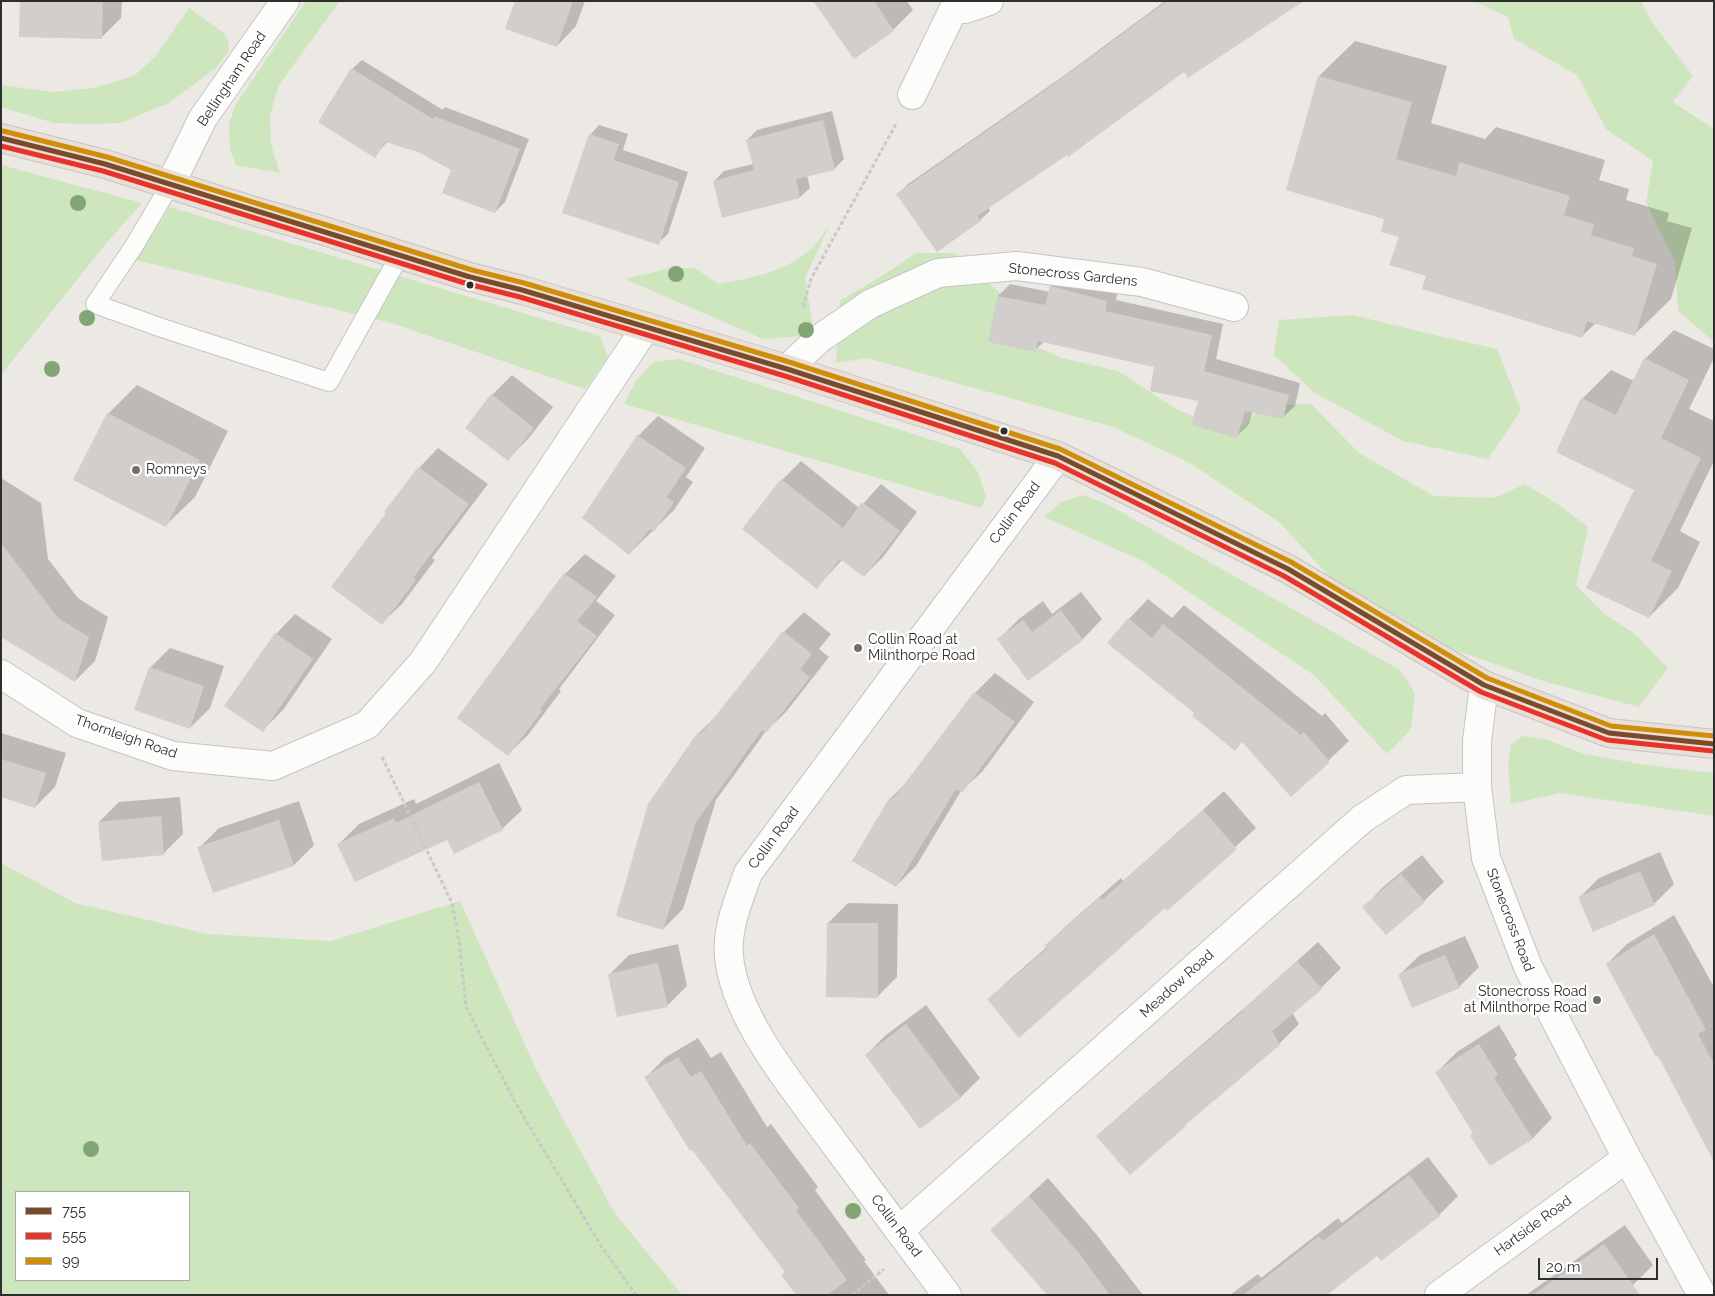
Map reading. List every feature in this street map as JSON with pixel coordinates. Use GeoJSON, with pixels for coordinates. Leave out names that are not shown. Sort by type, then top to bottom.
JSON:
{"type":"FeatureCollection","features":[{"type":"Feature","properties":{"kind":"highway"},"geometry":{"type":"LineString","coordinates":[[1,138],[105,164],[470,278],[522,290],[646,326],[1058,456],[1288,569],[1484,685],[1609,733],[1714,744]]}},
{"type":"Feature","properties":{"kind":"street","name":"Bellingham Road"},"geometry":{"type":"LineString","coordinates":[[170,185],[203,118],[285,1]]}},
{"type":"Feature","properties":{"kind":"street"},"geometry":{"type":"LineString","coordinates":[[912,95],[956,3],[965,9],[989,1]]}},
{"type":"Feature","properties":{"kind":"street","name":"Stonecross Gardens"},"geometry":{"type":"LineString","coordinates":[[787,369],[819,339],[870,304],[938,273],[1017,266],[1142,282],[1234,307]]}},
{"type":"Feature","properties":{"kind":"street","name":"Thornleigh Road"},"geometry":{"type":"LineString","coordinates":[[1,674],[77,723],[174,756],[273,766],[367,725],[423,662],[646,326]]}},
{"type":"Feature","properties":{"kind":"street","name":"Collin Road"},"geometry":{"type":"LineString","coordinates":[[947,1295],[790,1083],[754,1029],[736,993],[729,956],[731,922],[748,873],[1058,456]]}},
{"type":"Feature","properties":{"kind":"street","name":"Stonecross Road"},"geometry":{"type":"LineString","coordinates":[[1484,685],[1477,741],[1477,787],[1486,858],[1528,968],[1627,1158],[1702,1295]]}},
{"type":"Feature","properties":{"kind":"street","name":"Meadow Road"},"geometry":{"type":"LineString","coordinates":[[899,1231],[1362,819],[1406,790],[1477,787]]}},
{"type":"Feature","properties":{"kind":"street","name":"Hartside Road"},"geometry":{"type":"LineString","coordinates":[[1439,1295],[1627,1158]]}},
{"type":"Feature","properties":{"kind":"lane"},"geometry":{"type":"LineString","coordinates":[[170,185],[134,246],[96,304],[165,329],[329,382],[400,255]]}},
{"type":"Feature","properties":{"kind":"path"},"geometry":{"type":"LineString","coordinates":[[802,315],[811,279],[912,95]]}},
{"type":"Feature","properties":{"kind":"path"},"geometry":{"type":"LineString","coordinates":[[367,725],[452,903],[459,940],[466,1007],[515,1102],[601,1246],[636,1295]]}},
{"type":"Feature","properties":{"kind":"path"},"geometry":{"type":"LineString","coordinates":[[852,1295],[887,1266]]}},
{"type":"Feature","properties":{"kind":"green space"},"geometry":{"type":"Polygon","coordinates":[[[306,1],[340,1],[279,85],[270,115],[271,144],[280,173],[236,165],[230,149],[229,124],[236,104],[306,1]]]}},
{"type":"Feature","properties":{"kind":"green space"},"geometry":{"type":"Polygon","coordinates":[[[1474,1],[1641,1],[1652,22],[1693,76],[1673,102],[1714,129],[1714,342],[1678,311],[1675,261],[1646,203],[1653,161],[1606,129],[1577,75],[1514,39],[1508,17],[1474,1]]]}},
{"type":"Feature","properties":{"kind":"green space"},"geometry":{"type":"Polygon","coordinates":[[[189,8],[225,34],[229,43],[228,52],[216,68],[169,103],[120,123],[91,124],[54,123],[1,107],[1,85],[52,92],[93,88],[134,76],[155,57],[189,8]]]}},
{"type":"Feature","properties":{"kind":"green space"},"geometry":{"type":"Polygon","coordinates":[[[1,165],[142,203],[104,246],[1,375],[1,165]]]}},
{"type":"Feature","properties":{"kind":"green space"},"geometry":{"type":"Polygon","coordinates":[[[170,207],[600,336],[608,357],[585,389],[391,323],[136,260],[170,207]]]}},
{"type":"Feature","properties":{"kind":"green space"},"geometry":{"type":"Polygon","coordinates":[[[830,224],[805,278],[814,335],[763,339],[625,279],[671,268],[695,268],[719,284],[757,276],[782,267],[804,255],[816,244],[830,224]]]}},
{"type":"Feature","properties":{"kind":"green space"},"geometry":{"type":"Polygon","coordinates":[[[916,253],[955,253],[1000,293],[1001,331],[1062,358],[1118,371],[1176,409],[1237,434],[1263,405],[1311,404],[1359,453],[1434,496],[1494,498],[1525,484],[1559,505],[1588,527],[1576,585],[1603,613],[1635,634],[1668,668],[1639,707],[1546,682],[1449,648],[1340,588],[1279,522],[1188,462],[1113,427],[867,358],[836,363],[840,301],[916,253]]]}},
{"type":"Feature","properties":{"kind":"green space"},"geometry":{"type":"Polygon","coordinates":[[[1353,315],[1497,349],[1521,410],[1488,459],[1403,441],[1315,393],[1274,355],[1279,320],[1353,315]]]}},
{"type":"Feature","properties":{"kind":"green space"},"geometry":{"type":"Polygon","coordinates":[[[679,359],[960,449],[978,472],[986,497],[981,508],[624,404],[637,379],[654,362],[679,359]]]}},
{"type":"Feature","properties":{"kind":"green space"},"geometry":{"type":"Polygon","coordinates":[[[1083,495],[1107,504],[1400,670],[1415,693],[1411,729],[1387,754],[1314,675],[1145,562],[1044,517],[1061,502],[1083,495]]]}},
{"type":"Feature","properties":{"kind":"green space"},"geometry":{"type":"Polygon","coordinates":[[[1523,736],[1545,739],[1584,754],[1646,765],[1714,773],[1714,816],[1560,793],[1511,804],[1508,766],[1511,744],[1523,736]]]}},
{"type":"Feature","properties":{"kind":"green space"},"geometry":{"type":"Polygon","coordinates":[[[1,863],[75,903],[208,934],[331,941],[460,901],[536,1069],[614,1212],[682,1295],[1,1295],[1,863]]]}},
{"type":"Feature","properties":{"kind":"building"},"geometry":{"type":"Polygon","coordinates":[[[20,1],[103,1],[102,39],[19,37],[20,1]]]}},
{"type":"Feature","properties":{"kind":"building"},"geometry":{"type":"Polygon","coordinates":[[[515,1],[573,1],[557,47],[505,29],[515,1]]]}},
{"type":"Feature","properties":{"kind":"building"},"geometry":{"type":"Polygon","coordinates":[[[813,1],[874,1],[894,31],[854,59],[813,1]]]}},
{"type":"Feature","properties":{"kind":"building"},"geometry":{"type":"Polygon","coordinates":[[[1167,1],[1304,1],[1188,78],[1184,72],[1068,157],[1067,155],[977,216],[981,221],[937,252],[896,194],[1054,84],[1167,1]]]}},
{"type":"Feature","properties":{"kind":"building"},"geometry":{"type":"Polygon","coordinates":[[[351,68],[433,119],[434,116],[520,149],[495,213],[442,193],[451,170],[418,152],[385,142],[375,158],[318,122],[351,68]]]}},
{"type":"Feature","properties":{"kind":"building"},"geometry":{"type":"Polygon","coordinates":[[[1318,76],[1412,102],[1396,159],[1456,176],[1459,162],[1570,196],[1564,215],[1594,224],[1591,235],[1634,248],[1632,256],[1657,264],[1635,336],[1587,321],[1582,338],[1422,289],[1426,276],[1389,265],[1399,237],[1381,232],[1384,219],[1286,190],[1318,76]]]}},
{"type":"Feature","properties":{"kind":"building"},"geometry":{"type":"Polygon","coordinates":[[[823,120],[835,170],[796,179],[800,198],[722,218],[713,181],[754,170],[746,140],[823,120]]]}},
{"type":"Feature","properties":{"kind":"building"},"geometry":{"type":"Polygon","coordinates":[[[589,134],[619,144],[614,160],[679,182],[659,245],[562,213],[589,134]]]}},
{"type":"Feature","properties":{"kind":"building"},"geometry":{"type":"Polygon","coordinates":[[[1050,286],[1107,301],[1105,311],[1212,335],[1204,371],[1289,395],[1283,419],[1245,411],[1237,438],[1191,425],[1198,401],[1150,391],[1154,367],[1038,341],[1036,352],[988,342],[997,296],[1045,305],[1050,286]]]}},
{"type":"Feature","properties":{"kind":"building"},"geometry":{"type":"Polygon","coordinates":[[[1644,358],[1689,380],[1661,438],[1701,458],[1651,561],[1672,571],[1649,618],[1586,588],[1634,490],[1556,452],[1581,398],[1616,415],[1644,358]]]}},
{"type":"Feature","properties":{"kind":"building"},"geometry":{"type":"Polygon","coordinates":[[[491,394],[534,428],[508,461],[465,428],[491,394]]]}},
{"type":"Feature","properties":{"kind":"building","name":"Romneys"},"geometry":{"type":"Polygon","coordinates":[[[107,413],[200,460],[166,527],[73,480],[107,413]]]}},
{"type":"Feature","properties":{"kind":"building"},"geometry":{"type":"Polygon","coordinates":[[[637,435],[686,468],[667,497],[674,502],[654,532],[650,529],[629,555],[582,518],[637,435]]]}},
{"type":"Feature","properties":{"kind":"building"},"geometry":{"type":"Polygon","coordinates":[[[418,467],[469,504],[413,578],[416,580],[382,625],[331,587],[418,467]]]}},
{"type":"Feature","properties":{"kind":"building"},"geometry":{"type":"Polygon","coordinates":[[[781,479],[843,528],[862,502],[900,531],[864,577],[840,559],[817,589],[742,529],[781,479]]]}},
{"type":"Feature","properties":{"kind":"building"},"geometry":{"type":"Polygon","coordinates":[[[1,543],[58,618],[89,637],[75,682],[1,637],[1,543]]]}},
{"type":"Feature","properties":{"kind":"building"},"geometry":{"type":"Polygon","coordinates":[[[564,573],[597,597],[577,621],[597,636],[540,709],[542,711],[508,756],[457,718],[564,573]]]}},
{"type":"Feature","properties":{"kind":"building"},"geometry":{"type":"Polygon","coordinates":[[[1061,610],[1083,640],[1028,681],[997,639],[1023,620],[1032,632],[1061,610]]]}},
{"type":"Feature","properties":{"kind":"building"},"geometry":{"type":"Polygon","coordinates":[[[1128,618],[1152,638],[1163,624],[1301,735],[1304,732],[1330,762],[1291,797],[1242,742],[1235,751],[1192,716],[1194,713],[1107,643],[1128,618]]]}},
{"type":"Feature","properties":{"kind":"building"},"geometry":{"type":"Polygon","coordinates":[[[783,631],[812,654],[800,669],[810,677],[766,733],[762,730],[696,822],[663,930],[616,916],[648,804],[698,732],[701,734],[783,631]]]}},
{"type":"Feature","properties":{"kind":"building"},"geometry":{"type":"Polygon","coordinates":[[[275,633],[313,659],[263,732],[224,706],[275,633]]]}},
{"type":"Feature","properties":{"kind":"building"},"geometry":{"type":"Polygon","coordinates":[[[149,667],[204,686],[190,729],[134,710],[149,667]]]}},
{"type":"Feature","properties":{"kind":"building"},"geometry":{"type":"Polygon","coordinates":[[[974,692],[1015,722],[962,793],[956,789],[896,887],[852,861],[890,797],[893,799],[974,692]]]}},
{"type":"Feature","properties":{"kind":"building"},"geometry":{"type":"Polygon","coordinates":[[[1,759],[46,773],[35,808],[1,797],[1,759]]]}},
{"type":"Feature","properties":{"kind":"building"},"geometry":{"type":"Polygon","coordinates":[[[479,782],[503,830],[454,854],[447,840],[355,882],[337,844],[394,818],[396,823],[479,782]]]}},
{"type":"Feature","properties":{"kind":"building"},"geometry":{"type":"Polygon","coordinates":[[[1203,810],[1237,849],[1167,911],[1165,908],[1019,1038],[987,999],[1047,949],[1044,946],[1100,897],[1102,900],[1203,810]]]}},
{"type":"Feature","properties":{"kind":"building"},"geometry":{"type":"Polygon","coordinates":[[[161,816],[164,855],[102,861],[98,822],[161,816]]]}},
{"type":"Feature","properties":{"kind":"building"},"geometry":{"type":"Polygon","coordinates":[[[279,820],[294,866],[213,893],[197,847],[279,820]]]}},
{"type":"Feature","properties":{"kind":"building"},"geometry":{"type":"Polygon","coordinates":[[[1640,871],[1655,905],[1593,932],[1578,897],[1640,871]]]}},
{"type":"Feature","properties":{"kind":"building"},"geometry":{"type":"Polygon","coordinates":[[[1401,874],[1425,902],[1386,935],[1362,907],[1401,874]]]}},
{"type":"Feature","properties":{"kind":"building"},"geometry":{"type":"Polygon","coordinates":[[[827,923],[878,923],[878,998],[826,997],[827,923]]]}},
{"type":"Feature","properties":{"kind":"building"},"geometry":{"type":"Polygon","coordinates":[[[1654,934],[1706,1030],[1698,1034],[1714,1064],[1714,1162],[1658,1056],[1656,1057],[1606,964],[1654,934]]]}},
{"type":"Feature","properties":{"kind":"building"},"geometry":{"type":"Polygon","coordinates":[[[1445,955],[1460,988],[1412,1008],[1398,974],[1445,955]]]}},
{"type":"Feature","properties":{"kind":"building"},"geometry":{"type":"Polygon","coordinates":[[[1297,961],[1322,989],[1272,1031],[1280,1045],[1185,1125],[1130,1175],[1096,1136],[1243,1011],[1297,961]]]}},
{"type":"Feature","properties":{"kind":"building"},"geometry":{"type":"Polygon","coordinates":[[[658,963],[668,1007],[617,1017],[608,974],[658,963]]]}},
{"type":"Feature","properties":{"kind":"building"},"geometry":{"type":"Polygon","coordinates":[[[906,1024],[961,1098],[920,1129],[865,1055],[906,1024]]]}},
{"type":"Feature","properties":{"kind":"building"},"geometry":{"type":"Polygon","coordinates":[[[1479,1044],[1498,1075],[1494,1078],[1533,1139],[1490,1166],[1470,1136],[1473,1133],[1435,1072],[1479,1044]]]}},
{"type":"Feature","properties":{"kind":"building"},"geometry":{"type":"Polygon","coordinates":[[[678,1057],[691,1077],[701,1071],[747,1146],[750,1143],[799,1208],[796,1210],[847,1280],[828,1295],[796,1295],[781,1275],[785,1272],[692,1150],[690,1151],[644,1077],[678,1057]]]}},
{"type":"Feature","properties":{"kind":"building"},"geometry":{"type":"Polygon","coordinates":[[[1409,1175],[1440,1216],[1381,1261],[1377,1256],[1327,1295],[1243,1295],[1319,1236],[1323,1241],[1409,1175]]]}},
{"type":"Feature","properties":{"kind":"building"},"geometry":{"type":"Polygon","coordinates":[[[1029,1196],[1078,1252],[1110,1295],[1047,1295],[990,1230],[1029,1196]]]}},
{"type":"Feature","properties":{"kind":"building"},"geometry":{"type":"Polygon","coordinates":[[[1604,1244],[1640,1295],[1533,1295],[1578,1263],[1604,1244]]]}},
{"type":"Feature","properties":{"kind":"transit line","name":"99"},"geometry":{"type":"LineString","coordinates":[[3,131],[107,157],[472,270],[524,283],[789,362],[1060,449],[1291,562],[1487,678],[1611,726],[1714,736]]}},
{"type":"Feature","properties":{"kind":"transit line","name":"755"},"geometry":{"type":"LineString","coordinates":[[1,138],[105,164],[470,277],[522,290],[787,369],[1058,456],[1288,569],[1484,685],[1609,733],[1714,744]]}},
{"type":"Feature","properties":{"kind":"transit line","name":"555"},"geometry":{"type":"LineString","coordinates":[[1,146],[103,171],[468,284],[520,297],[785,376],[1055,463],[1284,576],[1481,692],[1607,740],[1713,751]]}},
{"type":"Feature","properties":{"kind":"place","name":"Romneys"},"geometry":{"type":"Point","coordinates":[136,470]}},
{"type":"Feature","properties":{"kind":"place","name":"Collin Road at Milnthorpe Road"},"geometry":{"type":"Point","coordinates":[858,648]}},
{"type":"Feature","properties":{"kind":"place","name":"Stonecross Road at Milnthorpe Road"},"geometry":{"type":"Point","coordinates":[1597,1000]}}]}
